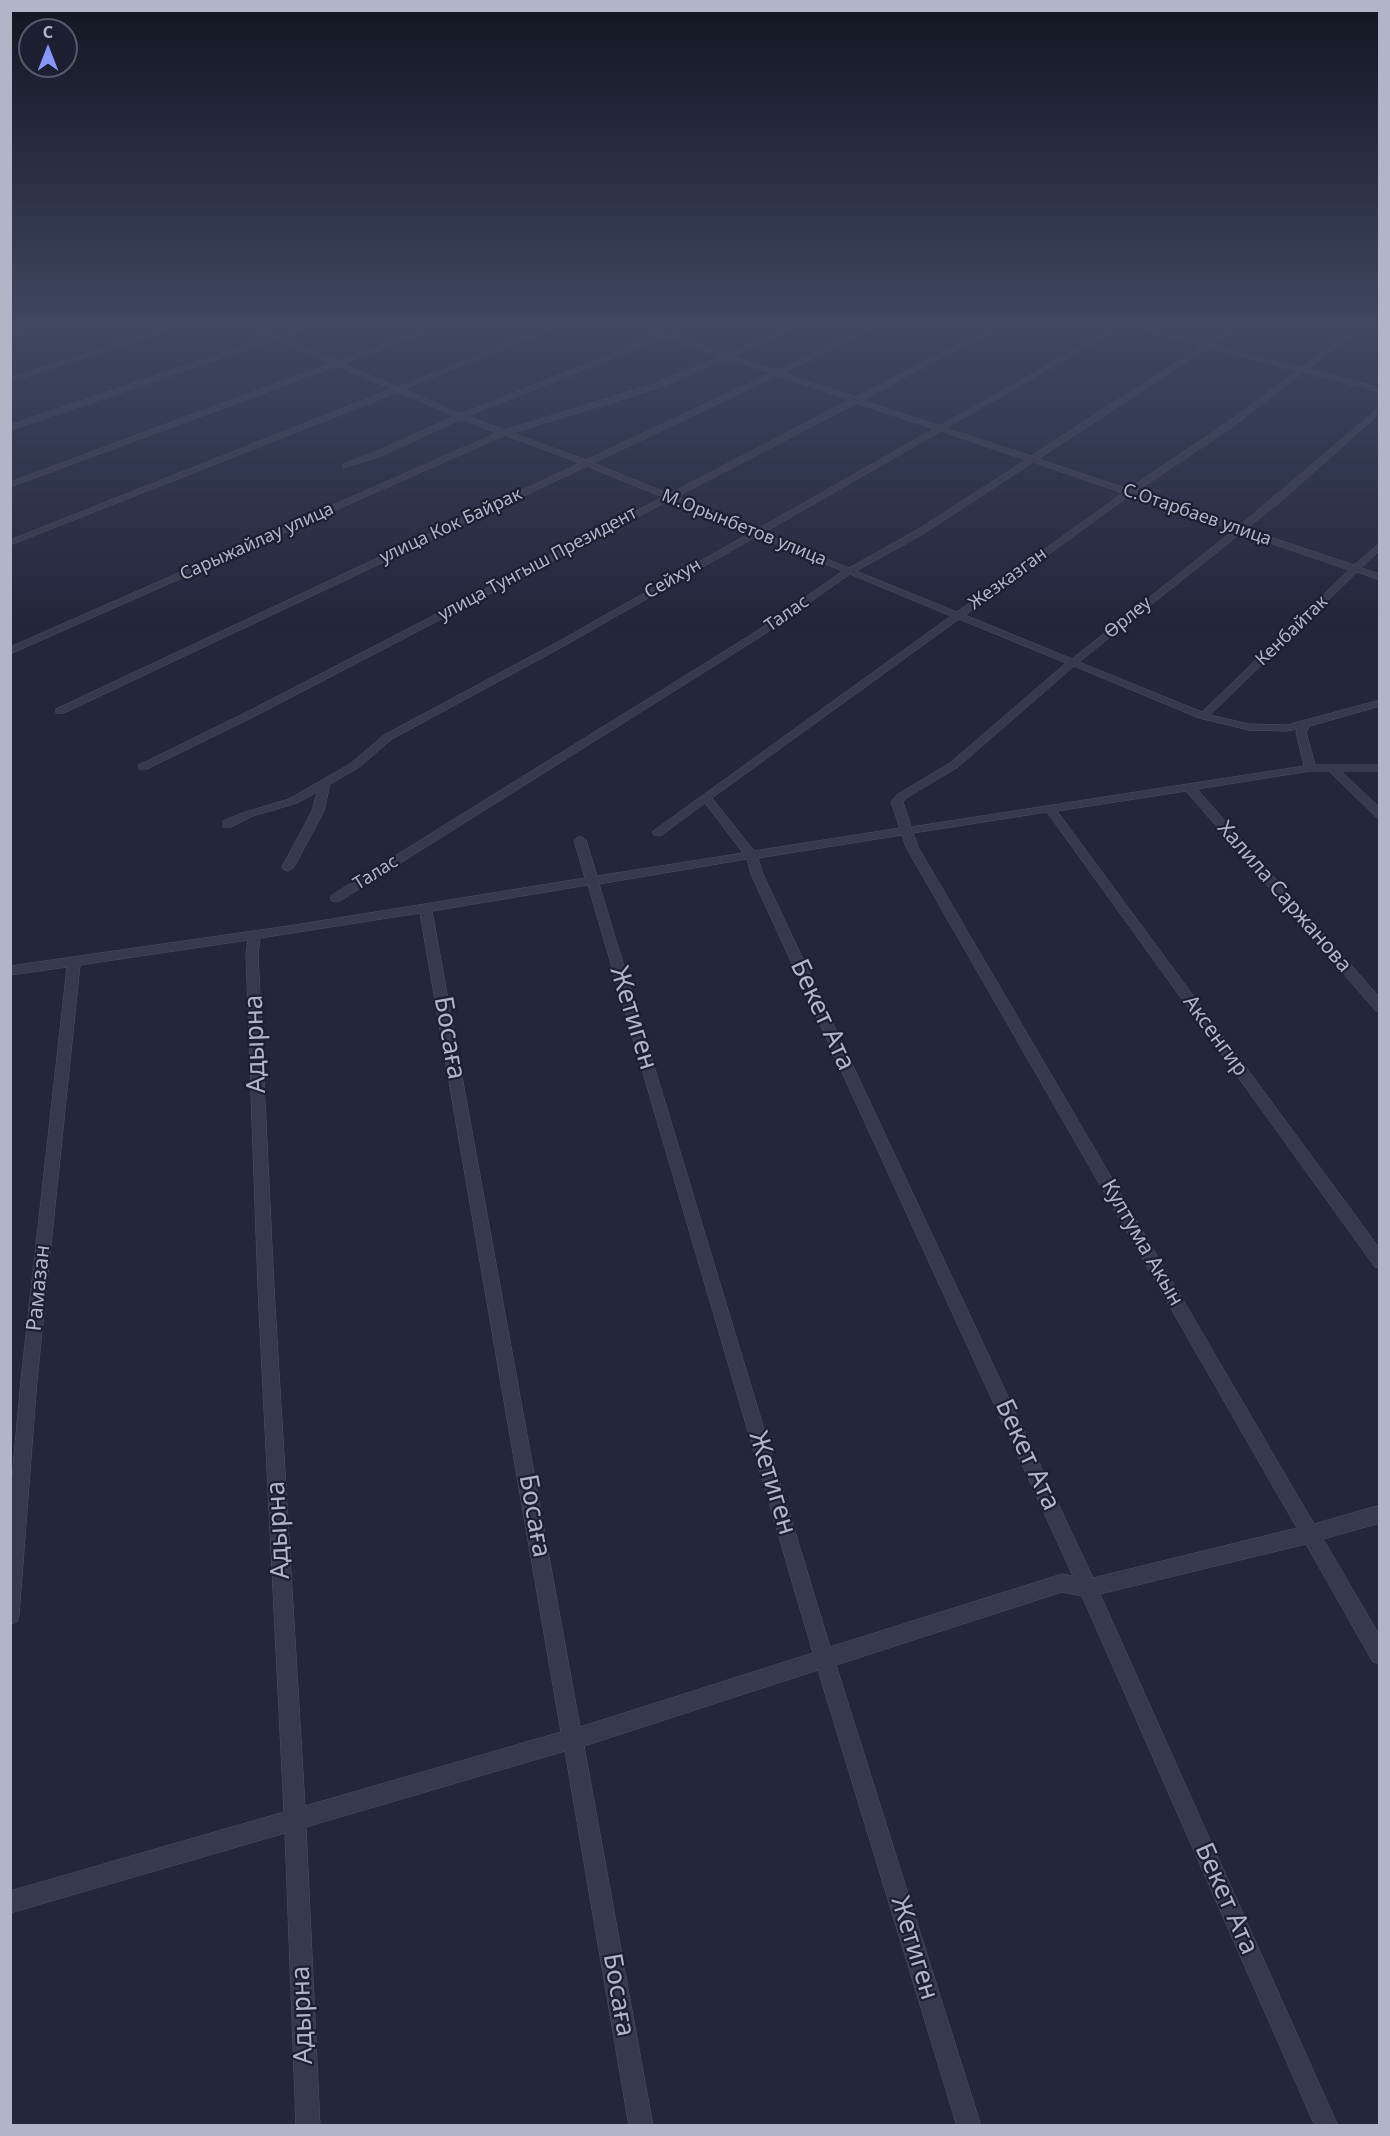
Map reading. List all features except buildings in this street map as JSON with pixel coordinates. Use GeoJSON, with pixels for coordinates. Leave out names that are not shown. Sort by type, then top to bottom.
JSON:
{"type":"FeatureCollection","features":[{"type":"Feature","properties":{"kind":"street"},"geometry":{"type":"LineString","coordinates":[[10,485],[164,427]]}},
{"type":"Feature","properties":{"kind":"street"},"geometry":{"type":"LineString","coordinates":[[10,543],[303,427]]}},
{"type":"Feature","properties":{"kind":"street"},"geometry":{"type":"LineString","coordinates":[[345,466],[376,455],[438,427]]}},
{"type":"Feature","properties":{"kind":"street","name":"М.Орынбетов улица"},"geometry":{"type":"LineString","coordinates":[[488,427],[540,444],[1203,716],[1250,727],[1287,728],[1380,703]]}},
{"type":"Feature","properties":{"kind":"street","name":"Сарыжайлау улица"},"geometry":{"type":"LineString","coordinates":[[10,651],[503,433],[524,427]]}},
{"type":"Feature","properties":{"kind":"street","name":"улица Кок Байрак"},"geometry":{"type":"LineString","coordinates":[[60,711],[660,427]]}},
{"type":"Feature","properties":{"kind":"street","name":"улица Тунгыш Президент"},"geometry":{"type":"LineString","coordinates":[[143,767],[251,714],[801,427]]}},
{"type":"Feature","properties":{"kind":"street","name":"С.Отарбаев улица"},"geometry":{"type":"LineString","coordinates":[[936,427],[1380,577]]}},
{"type":"Feature","properties":{"kind":"street","name":"Сейхун"},"geometry":{"type":"LineString","coordinates":[[227,824],[249,814],[292,801],[325,783],[354,766],[388,737],[438,712],[754,532],[947,427]]}},
{"type":"Feature","properties":{"kind":"street","name":"Талас"},"geometry":{"type":"LineString","coordinates":[[336,898],[757,635],[849,571],[920,532],[1082,427]]}},
{"type":"Feature","properties":{"kind":"street","name":"Жезказган"},"geometry":{"type":"LineString","coordinates":[[658,832],[1129,492],[1227,427]]}},
{"type":"Feature","properties":{"kind":"street","name":"Өрлеу"},"geometry":{"type":"LineString","coordinates":[[908,831],[897,802],[902,796],[954,765],[1072,663],[1277,500],[1360,427]]}},
{"type":"Feature","properties":{"kind":"street","name":"Кенбайтак"},"geometry":{"type":"LineString","coordinates":[[1203,716],[1380,545]]}},
{"type":"Feature","properties":{"kind":"street"},"geometry":{"type":"LineString","coordinates":[[1306,724],[1301,732],[1310,768]]}},
{"type":"Feature","properties":{"kind":"street"},"geometry":{"type":"LineString","coordinates":[[10,971],[1310,768],[1380,768]]}},
{"type":"Feature","properties":{"kind":"street"},"geometry":{"type":"LineString","coordinates":[[1333,769],[1380,815]]}},
{"type":"Feature","properties":{"kind":"street"},"geometry":{"type":"LineString","coordinates":[[288,867],[318,811],[325,783]]}},
{"type":"Feature","properties":{"kind":"street","name":"Халила Саржанова"},"geometry":{"type":"LineString","coordinates":[[1189,787],[1380,1007]]}},
{"type":"Feature","properties":{"kind":"street","name":"Бекет Ата"},"geometry":{"type":"LineString","coordinates":[[706,797],[751,855],[767,896],[1088,1588],[1327,2126]]}},
{"type":"Feature","properties":{"kind":"street","name":"Аксенгир"},"geometry":{"type":"LineString","coordinates":[[1051,810],[1380,1262]]}},
{"type":"Feature","properties":{"kind":"street","name":"Култума Акын"},"geometry":{"type":"LineString","coordinates":[[908,831],[912,847],[1380,1655]]}},
{"type":"Feature","properties":{"kind":"street","name":"Жетиген"},"geometry":{"type":"LineString","coordinates":[[580,840],[824,1658],[969,2126]]}},
{"type":"Feature","properties":{"kind":"street","name":"Босаға"},"geometry":{"type":"LineString","coordinates":[[425,907],[640,2126]]}},
{"type":"Feature","properties":{"kind":"street","name":"Адырна"},"geometry":{"type":"LineString","coordinates":[[255,934],[252,954],[266,1288],[295,1819],[308,2126]]}},
{"type":"Feature","properties":{"kind":"street","name":"Рамазан"},"geometry":{"type":"LineString","coordinates":[[10,1615],[29,1380],[74,961]]}},
{"type":"Feature","properties":{"kind":"street"},"geometry":{"type":"LineString","coordinates":[[10,1902],[573,1739],[1062,1583],[1088,1588],[1311,1534],[1380,1514]]}}]}
